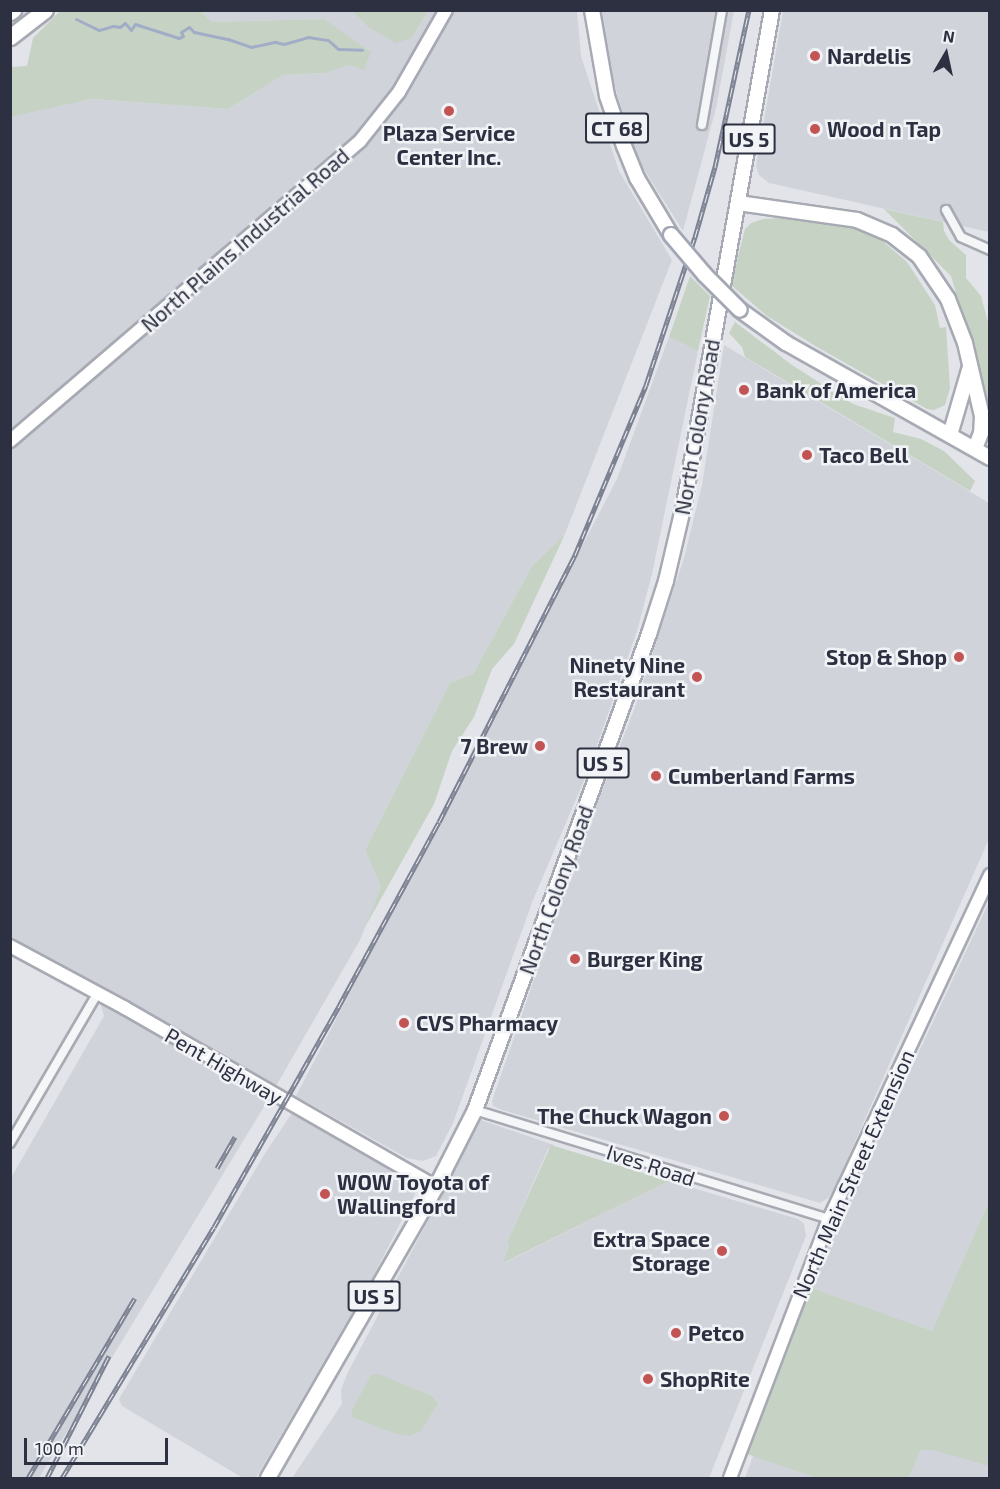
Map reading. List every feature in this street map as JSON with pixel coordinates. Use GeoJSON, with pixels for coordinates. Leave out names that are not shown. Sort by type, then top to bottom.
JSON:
{"type":"FeatureCollection","features":[{"type":"Feature","properties":{"kind":"highway"},"geometry":{"type":"LineString","coordinates":[[10,37],[45,10]]}},
{"type":"Feature","properties":{"kind":"main road","name":"CT 68"},"geometry":{"type":"LineString","coordinates":[[592,10],[607,96],[637,178],[671,235],[705,275],[741,310],[786,343],[990,458]]}},
{"type":"Feature","properties":{"kind":"main road","name":"North Colony Road"},"geometry":{"type":"LineString","coordinates":[[268,1479],[436,1187],[475,1110],[598,777],[666,581],[684,504],[771,10]]}},
{"type":"Feature","properties":{"kind":"main road"},"geometry":{"type":"LineString","coordinates":[[738,203],[857,220],[882,229],[903,242],[933,274],[948,299],[964,344],[982,416],[981,434],[975,449]]}},
{"type":"Feature","properties":{"kind":"main road"},"geometry":{"type":"LineString","coordinates":[[950,435],[969,370]]}},
{"type":"Feature","properties":{"kind":"street","name":"North Plains Industrial Road"},"geometry":{"type":"LineString","coordinates":[[10,441],[360,141],[399,92],[446,10]]}},
{"type":"Feature","properties":{"kind":"street"},"geometry":{"type":"LineString","coordinates":[[702,125],[722,10]]}},
{"type":"Feature","properties":{"kind":"street"},"geometry":{"type":"LineString","coordinates":[[946,210],[961,237],[990,250]]}},
{"type":"Feature","properties":{"kind":"street","name":"North Main Street Extension"},"geometry":{"type":"LineString","coordinates":[[729,1479],[829,1219],[990,875]]}},
{"type":"Feature","properties":{"kind":"street","name":"Pent Highway"},"geometry":{"type":"LineString","coordinates":[[10,946],[436,1187]]}},
{"type":"Feature","properties":{"kind":"street"},"geometry":{"type":"LineString","coordinates":[[10,1143],[16,1138],[97,994]]}},
{"type":"Feature","properties":{"kind":"street","name":"Ives Road"},"geometry":{"type":"LineString","coordinates":[[475,1110],[829,1219]]}},
{"type":"Feature","properties":{"kind":"shaded area"},"geometry":{"type":"Polygon","coordinates":[[[200,11],[352,11],[368,27],[412,38],[428,11],[577,11],[581,56],[619,171],[672,260],[565,534],[532,566],[473,674],[450,683],[365,850],[381,887],[360,940],[268,1100],[39,1478],[11,1478],[11,1178],[104,1016],[100,1002],[11,952],[10,117],[92,99],[228,109],[283,75],[326,73],[349,65],[324,19],[210,22],[200,11]]]}},
{"type":"Feature","properties":{"kind":"shaded area"},"geometry":{"type":"Polygon","coordinates":[[[601,11],[734,11],[716,108],[683,231],[638,160],[617,94],[604,42],[601,11]]]}},
{"type":"Feature","properties":{"kind":"shaded area"},"geometry":{"type":"Polygon","coordinates":[[[783,11],[989,11],[989,232],[769,183],[759,175],[756,166],[783,11]]]}},
{"type":"Feature","properties":{"kind":"shaded area"},"geometry":{"type":"Polygon","coordinates":[[[669,337],[698,351],[652,574],[637,631],[588,771],[533,900],[453,1123],[436,1156],[423,1161],[407,1158],[296,1096],[617,479],[669,337]]]}},
{"type":"Feature","properties":{"kind":"shaded area"},"geometry":{"type":"Polygon","coordinates":[[[724,345],[989,503],[989,839],[834,1189],[828,1198],[820,1203],[502,1110],[493,1106],[492,1101],[577,855],[634,710],[684,558],[702,485],[724,345]]]}},
{"type":"Feature","properties":{"kind":"shaded area"},"geometry":{"type":"Polygon","coordinates":[[[989,902],[989,1201],[932,1332],[809,1287],[989,902]]]}},
{"type":"Feature","properties":{"kind":"shaded area"},"geometry":{"type":"Polygon","coordinates":[[[294,1110],[413,1185],[415,1194],[373,1277],[256,1478],[243,1478],[122,1406],[119,1399],[264,1155],[294,1110]]]}},
{"type":"Feature","properties":{"kind":"shaded area"},"geometry":{"type":"Polygon","coordinates":[[[481,1120],[554,1145],[548,1149],[507,1242],[509,1246],[504,1263],[669,1181],[798,1219],[804,1224],[806,1236],[709,1478],[292,1478],[342,1404],[341,1390],[347,1374],[481,1120]]]}},
{"type":"Feature","properties":{"kind":"shaded area"},"geometry":{"type":"Polygon","coordinates":[[[778,1387],[989,1460],[989,1478],[745,1478],[778,1387]]]}},
{"type":"Feature","properties":{"kind":"green space"},"geometry":{"type":"Polygon","coordinates":[[[61,10],[200,11],[211,22],[324,19],[371,52],[364,70],[349,65],[326,73],[283,75],[228,109],[92,99],[11,117],[11,67],[27,66],[33,38],[61,10]]]}},
{"type":"Feature","properties":{"kind":"green space"},"geometry":{"type":"Polygon","coordinates":[[[352,11],[428,11],[412,38],[396,43],[368,27],[352,11]]]}},
{"type":"Feature","properties":{"kind":"green space"},"geometry":{"type":"Polygon","coordinates":[[[884,209],[943,222],[944,231],[949,240],[966,255],[966,278],[981,296],[989,326],[989,422],[978,366],[951,276],[884,209]]]}},
{"type":"Feature","properties":{"kind":"green space"},"geometry":{"type":"Polygon","coordinates":[[[781,218],[849,223],[852,228],[879,238],[907,262],[935,305],[940,328],[946,327],[950,388],[945,405],[934,410],[927,409],[767,316],[731,285],[745,229],[751,223],[763,219],[781,218]]]}},
{"type":"Feature","properties":{"kind":"green space"},"geometry":{"type":"Polygon","coordinates":[[[690,276],[710,296],[698,351],[669,337],[690,276]]]}},
{"type":"Feature","properties":{"kind":"green space"},"geometry":{"type":"Polygon","coordinates":[[[735,322],[792,365],[853,404],[895,418],[893,432],[921,439],[944,451],[975,481],[970,491],[745,357],[742,347],[729,333],[735,322]]]}},
{"type":"Feature","properties":{"kind":"green space"},"geometry":{"type":"Polygon","coordinates":[[[565,534],[514,644],[492,669],[474,717],[452,751],[434,804],[364,929],[381,887],[365,850],[450,683],[473,674],[532,566],[565,534]]]}},
{"type":"Feature","properties":{"kind":"green space"},"geometry":{"type":"Polygon","coordinates":[[[551,1145],[669,1181],[503,1263],[509,1246],[507,1242],[551,1145]]]}},
{"type":"Feature","properties":{"kind":"green space"},"geometry":{"type":"Polygon","coordinates":[[[989,1201],[989,1466],[934,1450],[920,1450],[909,1478],[817,1478],[747,1454],[809,1287],[932,1331],[989,1201]]]}},
{"type":"Feature","properties":{"kind":"green space"},"geometry":{"type":"Polygon","coordinates":[[[379,1374],[432,1396],[438,1403],[421,1431],[409,1436],[396,1434],[352,1417],[352,1410],[371,1375],[379,1374]]]}},
{"type":"Feature","properties":{"kind":"waterway"},"geometry":{"type":"LineString","coordinates":[[76,19],[99,30],[113,26],[120,27],[125,23],[131,30],[135,24],[179,38],[183,36],[181,32],[189,27],[194,32],[228,39],[251,47],[275,42],[284,44],[308,37],[328,40],[338,49],[362,50]]}},
{"type":"Feature","properties":{"kind":"railway"},"geometry":{"type":"LineString","coordinates":[[62,1478],[214,1227],[339,1006],[439,822],[575,555],[646,385],[695,237],[715,167],[749,10]]}},
{"type":"Feature","properties":{"kind":"railway"},"geometry":{"type":"LineString","coordinates":[[217,1168],[235,1137]]}},
{"type":"Feature","properties":{"kind":"railway"},"geometry":{"type":"LineString","coordinates":[[28,1478],[135,1298]]}},
{"type":"Feature","properties":{"kind":"railway"},"geometry":{"type":"LineString","coordinates":[[47,1478],[109,1356]]}},
{"type":"Feature","properties":{"kind":"place","name":"Nardelis"},"geometry":{"type":"Point","coordinates":[815,56]}},
{"type":"Feature","properties":{"kind":"place","name":"Plaza Service Center Inc."},"geometry":{"type":"Point","coordinates":[449,111]}},
{"type":"Feature","properties":{"kind":"place","name":"Wood n Tap"},"geometry":{"type":"Point","coordinates":[815,129]}},
{"type":"Feature","properties":{"kind":"place","name":"Bank of America"},"geometry":{"type":"Point","coordinates":[744,390]}},
{"type":"Feature","properties":{"kind":"place","name":"Taco Bell"},"geometry":{"type":"Point","coordinates":[807,455]}},
{"type":"Feature","properties":{"kind":"place","name":"Stop & Shop"},"geometry":{"type":"Point","coordinates":[959,657]}},
{"type":"Feature","properties":{"kind":"place","name":"Ninety Nine Restaurant"},"geometry":{"type":"Point","coordinates":[697,677]}},
{"type":"Feature","properties":{"kind":"place","name":"7 Brew"},"geometry":{"type":"Point","coordinates":[540,746]}},
{"type":"Feature","properties":{"kind":"place","name":"Cumberland Farms"},"geometry":{"type":"Point","coordinates":[656,776]}},
{"type":"Feature","properties":{"kind":"place","name":"Burger King"},"geometry":{"type":"Point","coordinates":[575,959]}},
{"type":"Feature","properties":{"kind":"place","name":"CVS Pharmacy"},"geometry":{"type":"Point","coordinates":[404,1023]}},
{"type":"Feature","properties":{"kind":"place","name":"The Chuck Wagon"},"geometry":{"type":"Point","coordinates":[724,1116]}},
{"type":"Feature","properties":{"kind":"place","name":"WOW Toyota of Wallingford"},"geometry":{"type":"Point","coordinates":[325,1194]}},
{"type":"Feature","properties":{"kind":"place","name":"Extra Space Storage"},"geometry":{"type":"Point","coordinates":[722,1251]}},
{"type":"Feature","properties":{"kind":"place","name":"Petco"},"geometry":{"type":"Point","coordinates":[676,1333]}},
{"type":"Feature","properties":{"kind":"place","name":"ShopRite"},"geometry":{"type":"Point","coordinates":[648,1379]}}]}
